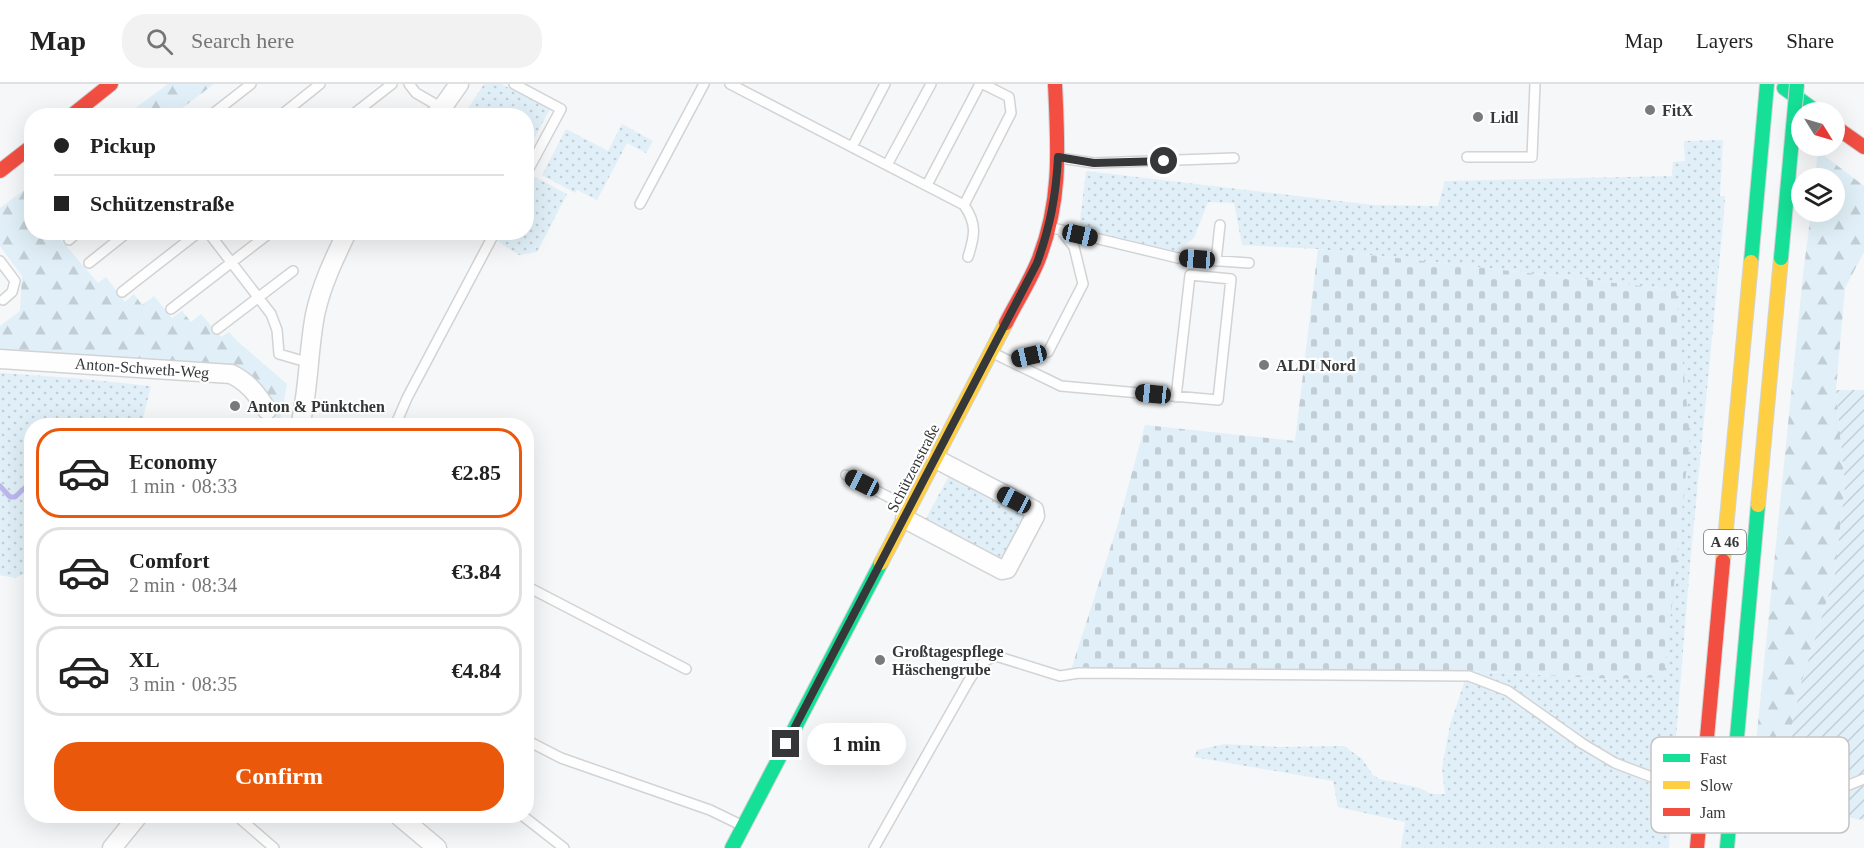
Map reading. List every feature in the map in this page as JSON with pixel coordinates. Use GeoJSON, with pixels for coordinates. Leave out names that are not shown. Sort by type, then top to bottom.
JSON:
{"type":"FeatureCollection","features":[{"type":"Feature","properties":{"kind":"main road"},"geometry":{"type":"LineString","coordinates":[[82,108],[111,84]]}},
{"type":"Feature","properties":{"kind":"main road","name":"Schützenstraße"},"geometry":{"type":"LineString","coordinates":[[732,848],[1055,229],[1058,157],[1054,84]]}},
{"type":"Feature","properties":{"kind":"main road","name":"A 46"},"geometry":{"type":"LineString","coordinates":[[1754,84],[1762,135]]}},
{"type":"Feature","properties":{"kind":"main road","name":"A 46"},"geometry":{"type":"LineString","coordinates":[[1707,737],[1767,84]]}},
{"type":"Feature","properties":{"kind":"main road"},"geometry":{"type":"LineString","coordinates":[[1779,84],[1803,102]]}},
{"type":"Feature","properties":{"kind":"main road","name":"A 46"},"geometry":{"type":"LineString","coordinates":[[1737,737],[1797,84]]}},
{"type":"Feature","properties":{"kind":"main road"},"geometry":{"type":"LineString","coordinates":[[1845,134],[1864,147]]}},
{"type":"Feature","properties":{"kind":"main road"},"geometry":{"type":"LineString","coordinates":[[0,171],[24,152]]}},
{"type":"Feature","properties":{"kind":"main road","name":"A 46"},"geometry":{"type":"LineString","coordinates":[[1697,848],[1698,833]]}},
{"type":"Feature","properties":{"kind":"main road","name":"A 46"},"geometry":{"type":"LineString","coordinates":[[1727,848],[1728,833]]}},
{"type":"Feature","properties":{"kind":"street"},"geometry":{"type":"LineString","coordinates":[[441,108],[459,84]]}},
{"type":"Feature","properties":{"kind":"street"},"geometry":{"type":"LineString","coordinates":[[302,418],[315,316],[322,286],[343,240]]}},
{"type":"Feature","properties":{"kind":"street","name":"Anton-Schweth-Weg"},"geometry":{"type":"LineString","coordinates":[[0,359],[231,374],[244,380],[267,410]]}},
{"type":"Feature","properties":{"kind":"street"},"geometry":{"type":"LineString","coordinates":[[908,513],[1002,570],[1007,569],[1035,516],[1034,510],[936,459]]}},
{"type":"Feature","properties":{"kind":"street"},"geometry":{"type":"LineString","coordinates":[[112,848],[132,823]]}},
{"type":"Feature","properties":{"kind":"street"},"geometry":{"type":"LineString","coordinates":[[407,823],[437,848]]}},
{"type":"Feature","properties":{"kind":"lane"},"geometry":{"type":"LineString","coordinates":[[220,108],[251,84]]}},
{"type":"Feature","properties":{"kind":"lane"},"geometry":{"type":"LineString","coordinates":[[290,108],[320,84]]}},
{"type":"Feature","properties":{"kind":"lane"},"geometry":{"type":"LineString","coordinates":[[361,108],[392,84]]}},
{"type":"Feature","properties":{"kind":"lane"},"geometry":{"type":"LineString","coordinates":[[408,84],[433,108]]}},
{"type":"Feature","properties":{"kind":"lane"},"geometry":{"type":"LineString","coordinates":[[514,84],[561,109],[534,159]]}},
{"type":"Feature","properties":{"kind":"lane"},"geometry":{"type":"LineString","coordinates":[[640,204],[704,84]]}},
{"type":"Feature","properties":{"kind":"lane"},"geometry":{"type":"LineString","coordinates":[[730,84],[964,205],[972,218],[974,239],[968,257]]}},
{"type":"Feature","properties":{"kind":"lane"},"geometry":{"type":"LineString","coordinates":[[748,94],[754,84]]}},
{"type":"Feature","properties":{"kind":"lane"},"geometry":{"type":"LineString","coordinates":[[852,147],[885,84]]}},
{"type":"Feature","properties":{"kind":"lane"},"geometry":{"type":"LineString","coordinates":[[887,165],[931,84]]}},
{"type":"Feature","properties":{"kind":"lane"},"geometry":{"type":"LineString","coordinates":[[927,186],[981,84],[1009,97],[1011,113],[964,205]]}},
{"type":"Feature","properties":{"kind":"lane"},"geometry":{"type":"LineString","coordinates":[[1467,157],[1532,157],[1535,84]]}},
{"type":"Feature","properties":{"kind":"lane"},"geometry":{"type":"LineString","coordinates":[[1058,157],[1094,163],[1234,158]]}},
{"type":"Feature","properties":{"kind":"lane"},"geometry":{"type":"LineString","coordinates":[[1216,261],[1220,225]]}},
{"type":"Feature","properties":{"kind":"lane"},"geometry":{"type":"LineString","coordinates":[[1055,229],[1178,258],[1250,263]]}},
{"type":"Feature","properties":{"kind":"lane"},"geometry":{"type":"LineString","coordinates":[[1009,361],[1048,352],[1083,284],[1074,247],[1055,229]]}},
{"type":"Feature","properties":{"kind":"lane"},"geometry":{"type":"LineString","coordinates":[[89,263],[118,240]]}},
{"type":"Feature","properties":{"kind":"lane"},"geometry":{"type":"LineString","coordinates":[[122,292],[189,240]]}},
{"type":"Feature","properties":{"kind":"lane"},"geometry":{"type":"LineString","coordinates":[[214,240],[271,314],[277,330],[279,354],[310,363]]}},
{"type":"Feature","properties":{"kind":"lane"},"geometry":{"type":"LineString","coordinates":[[171,309],[261,240]]}},
{"type":"Feature","properties":{"kind":"lane"},"geometry":{"type":"LineString","coordinates":[[398,418],[491,240]]}},
{"type":"Feature","properties":{"kind":"lane"},"geometry":{"type":"LineString","coordinates":[[0,261],[15,281],[12,292],[3,300]]}},
{"type":"Feature","properties":{"kind":"lane"},"geometry":{"type":"LineString","coordinates":[[217,329],[293,271]]}},
{"type":"Feature","properties":{"kind":"lane"},"geometry":{"type":"LineString","coordinates":[[991,352],[1060,386],[1176,397],[1218,400],[1231,279],[1190,275],[1176,397]]}},
{"type":"Feature","properties":{"kind":"lane"},"geometry":{"type":"LineString","coordinates":[[846,475],[908,513]]}},
{"type":"Feature","properties":{"kind":"lane"},"geometry":{"type":"LineString","coordinates":[[534,590],[686,669]]}},
{"type":"Feature","properties":{"kind":"lane"},"geometry":{"type":"LineString","coordinates":[[874,848],[978,666],[985,660],[996,656],[1060,676],[1079,673],[1469,676],[1508,691],[1583,744],[1615,763],[1651,777]]}},
{"type":"Feature","properties":{"kind":"lane"},"geometry":{"type":"LineString","coordinates":[[534,744],[561,758],[710,810],[743,826]]}},
{"type":"Feature","properties":{"kind":"lane"},"geometry":{"type":"LineString","coordinates":[[1849,785],[1864,779]]}},
{"type":"Feature","properties":{"kind":"lane"},"geometry":{"type":"LineString","coordinates":[[245,823],[274,848]]}},
{"type":"Feature","properties":{"kind":"lane"},"geometry":{"type":"LineString","coordinates":[[532,823],[564,848]]}},
{"type":"Feature","properties":{"kind":"green space"},"geometry":{"type":"Polygon","coordinates":[[[168,84],[214,84],[182,108],[135,108],[168,84]]]}},
{"type":"Feature","properties":{"kind":"green space"},"geometry":{"type":"Polygon","coordinates":[[[484,84],[501,84],[550,109],[534,138],[534,108],[469,107],[484,84]]]}},
{"type":"Feature","properties":{"kind":"green space"},"geometry":{"type":"Polygon","coordinates":[[[622,124],[653,141],[646,153],[627,143],[597,200],[577,190],[575,193],[542,175],[566,129],[608,151],[622,124]]]}},
{"type":"Feature","properties":{"kind":"green space"},"geometry":{"type":"Polygon","coordinates":[[[1723,140],[1720,196],[1725,196],[1676,737],[1651,737],[1651,770],[1638,767],[1638,778],[1651,783],[1651,833],[1670,833],[1669,848],[1401,848],[1405,822],[1338,807],[1333,781],[1194,757],[1197,750],[1225,744],[1279,747],[1344,746],[1362,759],[1373,775],[1379,779],[1420,788],[1431,794],[1445,794],[1442,768],[1450,725],[1468,671],[1614,679],[1664,676],[1676,290],[1318,249],[1242,245],[1234,203],[1208,202],[1194,238],[1171,255],[1079,228],[1086,171],[1373,205],[1438,206],[1445,181],[1672,176],[1673,162],[1685,161],[1684,141],[1723,140]]]}},
{"type":"Feature","properties":{"kind":"green space"},"geometry":{"type":"Polygon","coordinates":[[[1817,156],[1825,156],[1840,168],[1816,168],[1817,156]]]}},
{"type":"Feature","properties":{"kind":"green space"},"geometry":{"type":"Polygon","coordinates":[[[1845,172],[1864,186],[1864,252],[1845,288],[1836,390],[1845,486],[1835,574],[1801,684],[1790,737],[1757,737],[1810,222],[1845,222],[1845,172]]]}},
{"type":"Feature","properties":{"kind":"green space"},"geometry":{"type":"Polygon","coordinates":[[[534,177],[567,194],[537,252],[519,255],[497,241],[534,240],[534,177]]]}},
{"type":"Feature","properties":{"kind":"green space"},"geometry":{"type":"Polygon","coordinates":[[[24,190],[24,240],[61,240],[98,283],[106,277],[125,302],[134,294],[142,305],[154,296],[172,318],[182,311],[191,322],[201,314],[221,337],[229,332],[287,384],[281,418],[275,418],[271,408],[247,376],[0,353],[0,326],[20,311],[22,276],[0,246],[0,208],[24,190]]]}},
{"type":"Feature","properties":{"kind":"green space"},"geometry":{"type":"Polygon","coordinates":[[[1318,249],[1676,290],[1690,437],[1664,677],[1614,679],[1468,671],[1071,670],[1118,524],[1145,425],[1295,441],[1318,249]]]}},
{"type":"Feature","properties":{"kind":"green space"},"geometry":{"type":"Polygon","coordinates":[[[0,373],[151,386],[143,418],[24,418],[24,574],[15,578],[0,575],[0,373]]]}},
{"type":"Feature","properties":{"kind":"green space"},"geometry":{"type":"Polygon","coordinates":[[[1836,390],[1864,390],[1864,820],[1849,818],[1849,737],[1790,737],[1801,684],[1835,574],[1845,486],[1836,390]]]}},
{"type":"Feature","properties":{"kind":"green space"},"geometry":{"type":"Polygon","coordinates":[[[951,472],[1026,513],[1005,562],[924,522],[951,472]]]}},
{"type":"Feature","properties":{"kind":"waterway"},"geometry":{"type":"LineString","coordinates":[[0,486],[10,497],[15,497],[24,489]]}},
{"type":"Feature","properties":{"kind":"traffic: fast"},"geometry":{"type":"LineString","coordinates":[[1751,262],[1767,84]]}},
{"type":"Feature","properties":{"kind":"traffic: fast"},"geometry":{"type":"LineString","coordinates":[[1781,258],[1797,84]]}},
{"type":"Feature","properties":{"kind":"traffic: fast"},"geometry":{"type":"LineString","coordinates":[[1784,88],[1803,102]]}},
{"type":"Feature","properties":{"kind":"traffic: fast"},"geometry":{"type":"LineString","coordinates":[[1737,737],[1758,505]]}},
{"type":"Feature","properties":{"kind":"traffic: fast"},"geometry":{"type":"LineString","coordinates":[[732,848],[881,563]]}},
{"type":"Feature","properties":{"kind":"traffic: fast"},"geometry":{"type":"LineString","coordinates":[[1727,848],[1728,833]]}},
{"type":"Feature","properties":{"kind":"traffic: slow"},"geometry":{"type":"LineString","coordinates":[[1758,505],[1781,258]]}},
{"type":"Feature","properties":{"kind":"traffic: slow"},"geometry":{"type":"LineString","coordinates":[[1723,561],[1751,262]]}},
{"type":"Feature","properties":{"kind":"traffic: slow"},"geometry":{"type":"LineString","coordinates":[[881,563],[1006,323]]}},
{"type":"Feature","properties":{"kind":"traffic: jam"},"geometry":{"type":"LineString","coordinates":[[81,108],[111,84]]}},
{"type":"Feature","properties":{"kind":"traffic: jam"},"geometry":{"type":"LineString","coordinates":[[1006,323],[1038,261],[1051,217],[1057,174],[1055,84]]}},
{"type":"Feature","properties":{"kind":"traffic: jam"},"geometry":{"type":"LineString","coordinates":[[1845,134],[1864,147]]}},
{"type":"Feature","properties":{"kind":"traffic: jam"},"geometry":{"type":"LineString","coordinates":[[0,171],[24,152]]}},
{"type":"Feature","properties":{"kind":"traffic: jam"},"geometry":{"type":"LineString","coordinates":[[1707,737],[1723,561]]}},
{"type":"Feature","properties":{"kind":"traffic: jam"},"geometry":{"type":"LineString","coordinates":[[1697,848],[1698,833]]}},
{"type":"Feature","properties":{"kind":"place","name":"FitX"},"geometry":{"type":"Point","coordinates":[1650,110]}},
{"type":"Feature","properties":{"kind":"place","name":"Lidl"},"geometry":{"type":"Point","coordinates":[1478,117]}},
{"type":"Feature","properties":{"kind":"place","name":"ALDI Nord"},"geometry":{"type":"Point","coordinates":[1264,365]}},
{"type":"Feature","properties":{"kind":"place","name":"Anton & Pünktchen"},"geometry":{"type":"Point","coordinates":[235,406]}},
{"type":"Feature","properties":{"kind":"place","name":"Großtagespflege Häschengrube"},"geometry":{"type":"Point","coordinates":[880,660]}},
{"type":"Feature","properties":{"kind":"route"},"geometry":{"type":"LineString","coordinates":[[786,744],[1037,263],[1049,227],[1057,190],[1058,157],[1094,163],[1164,161]]}}]}
